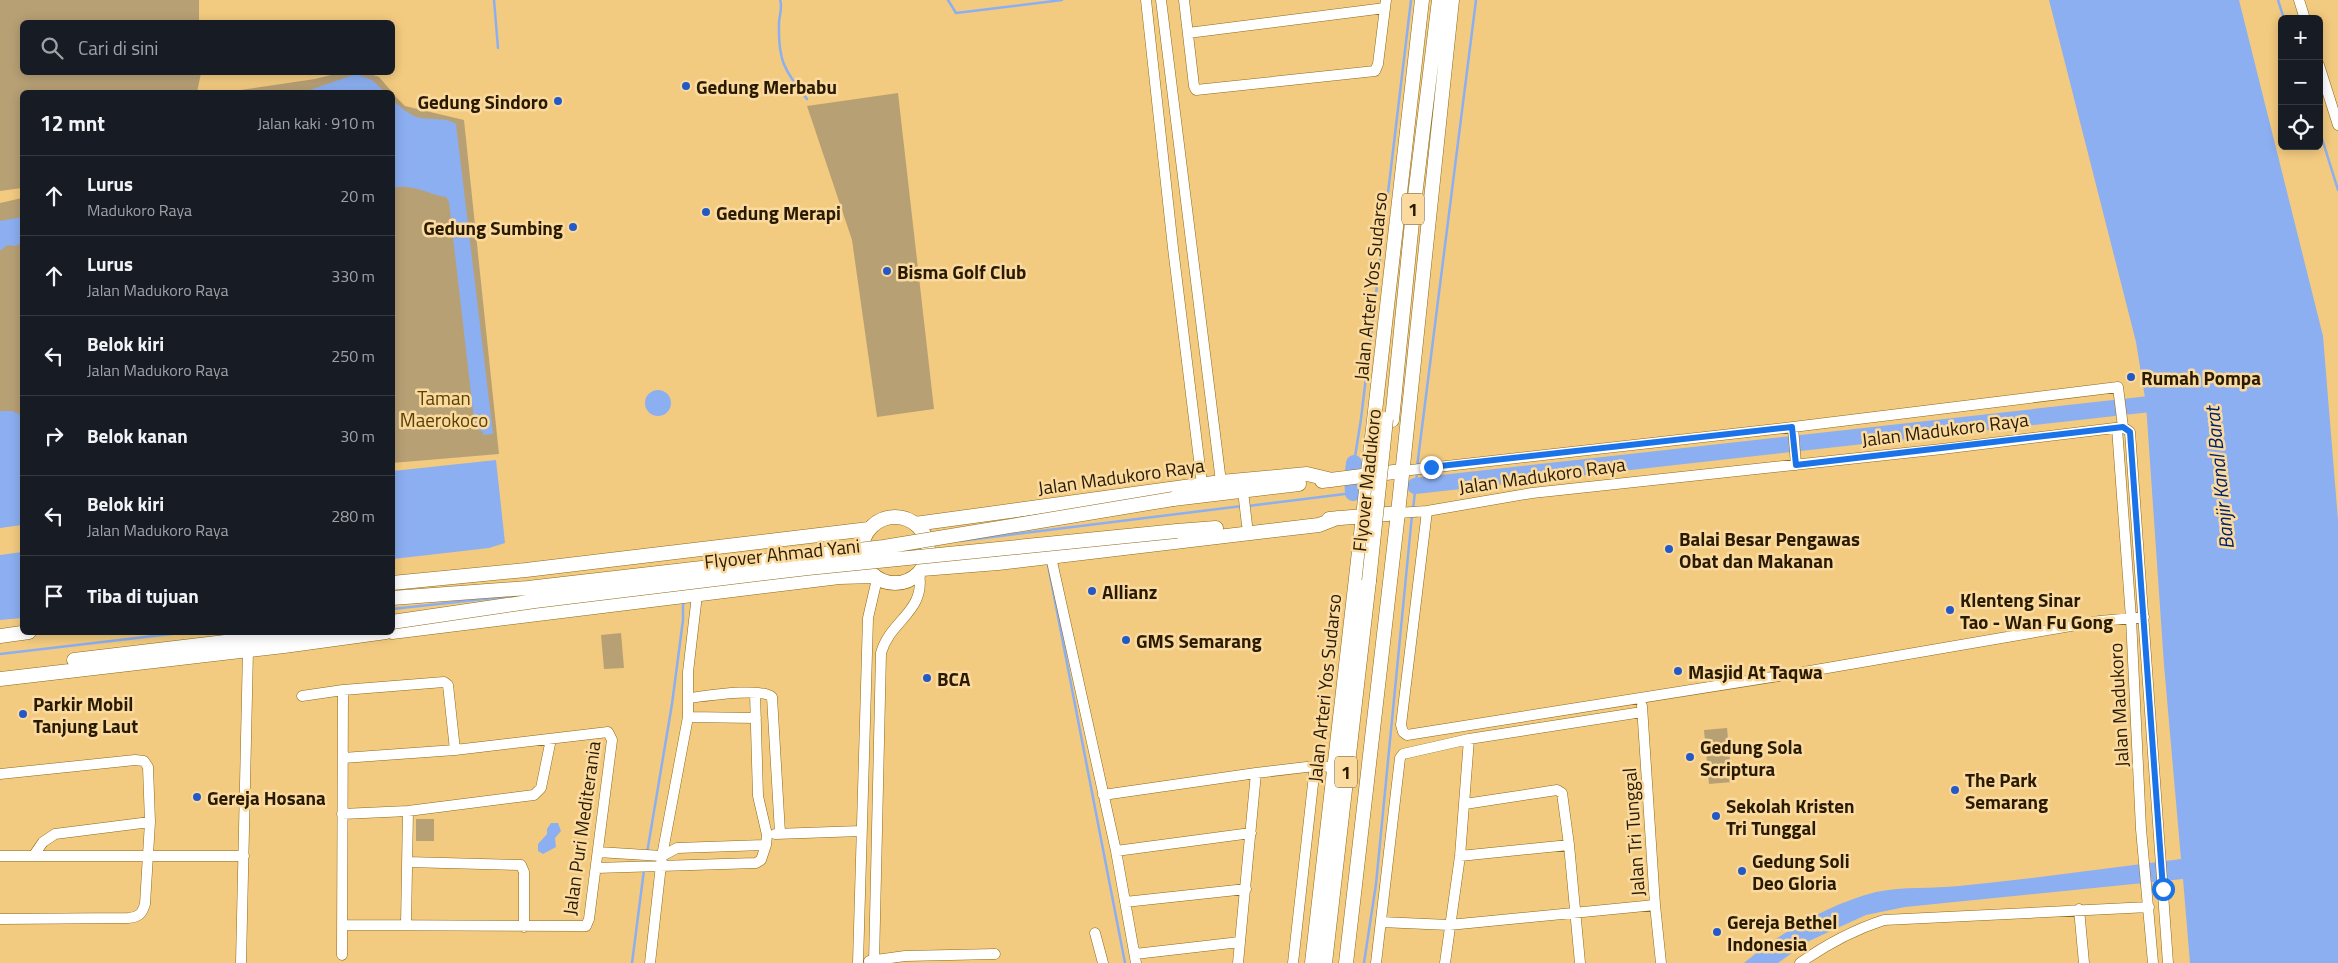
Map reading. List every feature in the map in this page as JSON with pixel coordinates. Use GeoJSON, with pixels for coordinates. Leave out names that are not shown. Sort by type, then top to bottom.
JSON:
{"type":"FeatureCollection","features":[{"type":"Feature","properties":{"kind":"highway","name":"Jalan Arteri Yos Sudarso"},"geometry":{"type":"LineString","coordinates":[[1312,963],[1422,0]]}},
{"type":"Feature","properties":{"kind":"highway","name":"Flyover Madukoro"},"geometry":{"type":"LineString","coordinates":[[1389,419],[1408,212],[1434,0]]}},
{"type":"Feature","properties":{"kind":"highway","name":"Flyover Madukoro"},"geometry":{"type":"LineString","coordinates":[[1330,963],[1412,212],[1439,0]]}},
{"type":"Feature","properties":{"kind":"highway"},"geometry":{"type":"LineString","coordinates":[[1346,963],[1404,513],[1452,0]]}},
{"type":"Feature","properties":{"kind":"highway","name":"Jalan Madukoro Raya"},"geometry":{"type":"LineString","coordinates":[[1173,499],[1243,495],[1335,479],[1408,470]]}},
{"type":"Feature","properties":{"kind":"highway","name":"Jalan Madukoro Raya"},"geometry":{"type":"LineString","coordinates":[[915,524],[1202,484],[1307,474],[1335,479]]}},
{"type":"Feature","properties":{"kind":"highway","name":"Flyover Ahmad Yani"},"geometry":{"type":"LineString","coordinates":[[395,598],[538,587],[884,547],[1173,499]]}},
{"type":"Feature","properties":{"kind":"highway","name":"Jalan Madukoro Raya"},"geometry":{"type":"LineString","coordinates":[[1177,531],[1247,522],[1404,513]]}},
{"type":"Feature","properties":{"kind":"highway"},"geometry":{"type":"LineString","coordinates":[[892,517],[901,518],[915,524],[926,540],[922,567],[910,580],[888,583],[872,573],[862,555],[862,545],[869,529],[876,523],[892,517]]}},
{"type":"Feature","properties":{"kind":"highway","name":"Jalan Madukoro Raya"},"geometry":{"type":"LineString","coordinates":[[922,567],[1044,558],[1319,525],[1337,518]]}},
{"type":"Feature","properties":{"kind":"highway"},"geometry":{"type":"LineString","coordinates":[[395,583],[527,576],[696,550],[869,529]]}},
{"type":"Feature","properties":{"kind":"highway","name":"Flyover Ahmad Yani"},"geometry":{"type":"LineString","coordinates":[[396,628],[544,600],[808,568],[1177,531]]}},
{"type":"Feature","properties":{"kind":"highway"},"geometry":{"type":"LineString","coordinates":[[695,592],[696,550]]}},
{"type":"Feature","properties":{"kind":"highway"},"geometry":{"type":"LineString","coordinates":[[396,628],[531,609],[674,597],[695,592],[872,573]]}},
{"type":"Feature","properties":{"kind":"highway"},"geometry":{"type":"LineString","coordinates":[[527,576],[531,609]]}},
{"type":"Feature","properties":{"kind":"highway","name":"Flyover Madukoro"},"geometry":{"type":"LineString","coordinates":[[1325,963],[1371,581]]}},
{"type":"Feature","properties":{"kind":"highway"},"geometry":{"type":"LineString","coordinates":[[0,628],[20,625]]}},
{"type":"Feature","properties":{"kind":"highway"},"geometry":{"type":"LineString","coordinates":[[0,636],[20,633]]}},
{"type":"Feature","properties":{"kind":"highway"},"geometry":{"type":"LineString","coordinates":[[0,670],[286,635]]}},
{"type":"Feature","properties":{"kind":"highway"},"geometry":{"type":"LineString","coordinates":[[0,678],[363,635]]}},
{"type":"Feature","properties":{"kind":"street"},"geometry":{"type":"LineString","coordinates":[[1146,0],[1173,248],[1202,484]]}},
{"type":"Feature","properties":{"kind":"street"},"geometry":{"type":"LineString","coordinates":[[1160,0],[1221,482]]}},
{"type":"Feature","properties":{"kind":"street"},"geometry":{"type":"LineString","coordinates":[[1184,0],[1194,86],[1196,90],[1372,72],[1378,64],[1386,4],[1188,33]]}},
{"type":"Feature","properties":{"kind":"street"},"geometry":{"type":"LineString","coordinates":[[2299,0],[2304,15]]}},
{"type":"Feature","properties":{"kind":"street"},"geometry":{"type":"LineString","coordinates":[[2323,77],[2338,124]]}},
{"type":"Feature","properties":{"kind":"street","name":"Jalan Madukoro Raya"},"geometry":{"type":"LineString","coordinates":[[1404,513],[1532,493],[1796,460],[2121,425],[2119,392],[2118,387],[1793,430],[1408,470]]}},
{"type":"Feature","properties":{"kind":"street"},"geometry":{"type":"LineString","coordinates":[[2121,425],[2130,432],[2168,963]]}},
{"type":"Feature","properties":{"kind":"street","name":"Jalan Madukoro"},"geometry":{"type":"LineString","coordinates":[[2121,425],[2144,860],[2149,899]]}},
{"type":"Feature","properties":{"kind":"street"},"geometry":{"type":"LineString","coordinates":[[1793,430],[1796,460]]}},
{"type":"Feature","properties":{"kind":"street"},"geometry":{"type":"LineString","coordinates":[[1243,495],[1247,522]]}},
{"type":"Feature","properties":{"kind":"street"},"geometry":{"type":"LineString","coordinates":[[1425,511],[1401,725],[1404,733],[1410,735],[2100,621],[2144,617]]}},
{"type":"Feature","properties":{"kind":"street"},"geometry":{"type":"LineString","coordinates":[[1044,558],[1104,795],[1126,902],[1135,959],[1240,942]]}},
{"type":"Feature","properties":{"kind":"street"},"geometry":{"type":"LineString","coordinates":[[874,962],[881,652],[887,637],[919,596],[922,567]]}},
{"type":"Feature","properties":{"kind":"street"},"geometry":{"type":"LineString","coordinates":[[858,963],[868,618],[872,573]]}},
{"type":"Feature","properties":{"kind":"street"},"geometry":{"type":"LineString","coordinates":[[650,963],[661,862],[688,717],[688,672],[695,592]]}},
{"type":"Feature","properties":{"kind":"street"},"geometry":{"type":"LineString","coordinates":[[241,963],[248,650]]}},
{"type":"Feature","properties":{"kind":"street"},"geometry":{"type":"LineString","coordinates":[[302,696],[343,690],[444,682],[448,685],[455,750]]}},
{"type":"Feature","properties":{"kind":"street"},"geometry":{"type":"LineString","coordinates":[[342,955],[343,690]]}},
{"type":"Feature","properties":{"kind":"street"},"geometry":{"type":"LineString","coordinates":[[689,698],[755,694],[766,694],[772,697],[780,833]]}},
{"type":"Feature","properties":{"kind":"street"},"geometry":{"type":"LineString","coordinates":[[596,868],[643,867],[661,862],[756,863],[763,857],[767,840],[758,796],[755,694]]}},
{"type":"Feature","properties":{"kind":"street","name":"Jalan Tri Tunggal"},"geometry":{"type":"LineString","coordinates":[[1642,698],[1655,905],[1661,963]]}},
{"type":"Feature","properties":{"kind":"street"},"geometry":{"type":"LineString","coordinates":[[1376,963],[1402,755],[1407,752],[1468,739],[1642,712]]}},
{"type":"Feature","properties":{"kind":"street"},"geometry":{"type":"LineString","coordinates":[[688,717],[756,718]]}},
{"type":"Feature","properties":{"kind":"street","name":"Jalan Puri Mediterania"},"geometry":{"type":"LineString","coordinates":[[342,924],[524,927],[586,926],[589,919],[596,868],[612,736],[608,732],[455,750],[343,758]]}},
{"type":"Feature","properties":{"kind":"street"},"geometry":{"type":"LineString","coordinates":[[342,814],[408,811],[537,793],[542,786],[551,739]]}},
{"type":"Feature","properties":{"kind":"street"},"geometry":{"type":"LineString","coordinates":[[1445,963],[1460,856],[1468,739]]}},
{"type":"Feature","properties":{"kind":"street"},"geometry":{"type":"LineString","coordinates":[[756,752],[774,751]]}},
{"type":"Feature","properties":{"kind":"street"},"geometry":{"type":"LineString","coordinates":[[0,774],[144,761],[148,767],[150,822],[145,904],[143,913],[139,916],[128,918],[0,919]]}},
{"type":"Feature","properties":{"kind":"street"},"geometry":{"type":"LineString","coordinates":[[1293,963],[1315,766]]}},
{"type":"Feature","properties":{"kind":"street"},"geometry":{"type":"LineString","coordinates":[[1104,795],[1256,773],[1315,766],[1334,767]]}},
{"type":"Feature","properties":{"kind":"street"},"geometry":{"type":"LineString","coordinates":[[1238,963],[1256,773]]}},
{"type":"Feature","properties":{"kind":"street"},"geometry":{"type":"LineString","coordinates":[[1465,804],[1559,790],[1563,794],[1570,845],[1580,963]]}},
{"type":"Feature","properties":{"kind":"street"},"geometry":{"type":"LineString","coordinates":[[406,924],[408,811]]}},
{"type":"Feature","properties":{"kind":"street"},"geometry":{"type":"LineString","coordinates":[[34,855],[49,837],[55,834],[150,822]]}},
{"type":"Feature","properties":{"kind":"street"},"geometry":{"type":"LineString","coordinates":[[661,862],[677,848],[767,840],[780,833],[861,831]]}},
{"type":"Feature","properties":{"kind":"street"},"geometry":{"type":"LineString","coordinates":[[1116,851],[1251,833]]}},
{"type":"Feature","properties":{"kind":"street"},"geometry":{"type":"LineString","coordinates":[[1460,856],[1570,845]]}},
{"type":"Feature","properties":{"kind":"street"},"geometry":{"type":"LineString","coordinates":[[598,852],[648,856],[661,862]]}},
{"type":"Feature","properties":{"kind":"street"},"geometry":{"type":"LineString","coordinates":[[0,856],[244,856]]}},
{"type":"Feature","properties":{"kind":"street"},"geometry":{"type":"LineString","coordinates":[[407,862],[521,865],[524,872],[524,927]]}},
{"type":"Feature","properties":{"kind":"street"},"geometry":{"type":"LineString","coordinates":[[1126,902],[1246,889]]}},
{"type":"Feature","properties":{"kind":"street"},"geometry":{"type":"LineString","coordinates":[[1800,963],[1855,929],[1884,920],[2079,910],[2149,899],[2153,963]]}},
{"type":"Feature","properties":{"kind":"street"},"geometry":{"type":"LineString","coordinates":[[1381,922],[1449,925],[1655,905]]}},
{"type":"Feature","properties":{"kind":"street"},"geometry":{"type":"LineString","coordinates":[[2079,910],[2084,963]]}},
{"type":"Feature","properties":{"kind":"street"},"geometry":{"type":"LineString","coordinates":[[1095,933],[1103,963]]}},
{"type":"Feature","properties":{"kind":"street"},"geometry":{"type":"LineString","coordinates":[[853,963],[995,954]]}},
{"type":"Feature","properties":{"kind":"green space"},"geometry":{"type":"Polygon","coordinates":[[[0,0],[199,0],[199,20],[20,20],[20,75],[201,75],[197,90],[20,90],[20,188],[0,191],[0,0]]]}},
{"type":"Feature","properties":{"kind":"green space"},"geometry":{"type":"Polygon","coordinates":[[[331,75],[373,75],[379,77],[390,90],[241,90],[331,75]]]}},
{"type":"Feature","properties":{"kind":"green space","name":"Bisma Golf Club"},"geometry":{"type":"Polygon","coordinates":[[[898,93],[934,409],[877,417],[852,240],[807,106],[898,93]]]}},
{"type":"Feature","properties":{"kind":"green space","name":"Taman Maerokoco"},"geometry":{"type":"Polygon","coordinates":[[[395,96],[405,106],[464,120],[499,454],[395,463],[395,96]]]}},
{"type":"Feature","properties":{"kind":"green space"},"geometry":{"type":"Polygon","coordinates":[[[20,198],[20,428],[0,427],[0,203],[20,198]]]}},
{"type":"Feature","properties":{"kind":"green space"},"geometry":{"type":"Polygon","coordinates":[[[621,633],[624,668],[604,669],[601,635],[621,633]]]}},
{"type":"Feature","properties":{"kind":"green space"},"geometry":{"type":"Polygon","coordinates":[[[1727,728],[1732,782],[1709,784],[1704,730],[1727,728]]]}},
{"type":"Feature","properties":{"kind":"green space"},"geometry":{"type":"Polygon","coordinates":[[[416,819],[434,819],[434,841],[416,841],[416,819]]]}},
{"type":"Feature","properties":{"kind":"water","name":"Banjir Kanal Barat"},"geometry":{"type":"Polygon","coordinates":[[[2049,0],[2239,0],[2323,336],[2338,520],[2338,963],[2190,963],[2183,879],[1905,907],[1866,915],[1809,941],[1778,963],[1744,963],[1806,920],[1858,897],[1876,892],[1987,883],[2181,859],[2164,665],[2146,404],[2136,342],[2049,0]]]}},
{"type":"Feature","properties":{"kind":"water"},"geometry":{"type":"Polygon","coordinates":[[[353,75],[359,75],[372,80],[383,90],[310,90],[353,75]]]}},
{"type":"Feature","properties":{"kind":"water"},"geometry":{"type":"Polygon","coordinates":[[[395,102],[416,117],[443,120],[456,124],[493,434],[483,435],[483,432],[475,428],[449,202],[446,197],[400,187],[395,188],[395,102]]]}},
{"type":"Feature","properties":{"kind":"water"},"geometry":{"type":"Polygon","coordinates":[[[20,217],[20,244],[15,246],[7,245],[0,251],[0,221],[20,217]]]}},
{"type":"Feature","properties":{"kind":"water"},"geometry":{"type":"Polygon","coordinates":[[[658,390],[667,394],[671,403],[667,412],[658,416],[649,412],[645,403],[649,394],[658,390]]]}},
{"type":"Feature","properties":{"kind":"water"},"geometry":{"type":"Polygon","coordinates":[[[0,411],[12,411],[20,414],[20,525],[0,528],[0,411]]]}},
{"type":"Feature","properties":{"kind":"water"},"geometry":{"type":"Polygon","coordinates":[[[496,460],[505,543],[489,548],[395,559],[395,471],[496,460]]]}},
{"type":"Feature","properties":{"kind":"water"},"geometry":{"type":"Polygon","coordinates":[[[20,552],[20,618],[0,620],[0,555],[20,552]]]}},
{"type":"Feature","properties":{"kind":"water"},"geometry":{"type":"Polygon","coordinates":[[[551,823],[558,823],[561,831],[555,838],[556,847],[543,854],[538,851],[538,844],[547,834],[547,829],[551,823]]]}},
{"type":"Feature","properties":{"kind":"waterway"},"geometry":{"type":"LineString","coordinates":[[494,0],[498,48]]}},
{"type":"Feature","properties":{"kind":"waterway"},"geometry":{"type":"LineString","coordinates":[[780,0],[779,36],[781,56],[788,72],[807,99]]}},
{"type":"Feature","properties":{"kind":"waterway"},"geometry":{"type":"LineString","coordinates":[[948,0],[956,13],[1062,0]]}},
{"type":"Feature","properties":{"kind":"waterway"},"geometry":{"type":"LineString","coordinates":[[1354,463],[1361,419],[1411,0]]}},
{"type":"Feature","properties":{"kind":"waterway"},"geometry":{"type":"LineString","coordinates":[[1417,467],[1476,0]]}},
{"type":"Feature","properties":{"kind":"waterway"},"geometry":{"type":"LineString","coordinates":[[2278,0],[2283,15]]}},
{"type":"Feature","properties":{"kind":"waterway"},"geometry":{"type":"LineString","coordinates":[[2323,142],[2338,190]]}},
{"type":"Feature","properties":{"kind":"waterway"},"geometry":{"type":"LineString","coordinates":[[1415,486],[2168,402]]}},
{"type":"Feature","properties":{"kind":"waterway"},"geometry":{"type":"LineString","coordinates":[[1353,493],[1354,463]]}},
{"type":"Feature","properties":{"kind":"waterway"},"geometry":{"type":"LineString","coordinates":[[1413,510],[1417,473]]}},
{"type":"Feature","properties":{"kind":"waterway"},"geometry":{"type":"LineString","coordinates":[[1248,506],[1353,493]]}},
{"type":"Feature","properties":{"kind":"waterway"},"geometry":{"type":"LineString","coordinates":[[960,541],[1242,506]]}},
{"type":"Feature","properties":{"kind":"waterway"},"geometry":{"type":"LineString","coordinates":[[1364,963],[1376,884],[1412,515]]}},
{"type":"Feature","properties":{"kind":"waterway"},"geometry":{"type":"LineString","coordinates":[[1048,565],[1125,963]]}},
{"type":"Feature","properties":{"kind":"waterway"},"geometry":{"type":"LineString","coordinates":[[395,609],[513,596]]}},
{"type":"Feature","properties":{"kind":"waterway"},"geometry":{"type":"LineString","coordinates":[[647,853],[672,704],[683,620],[683,601]]}},
{"type":"Feature","properties":{"kind":"waterway"},"geometry":{"type":"LineString","coordinates":[[0,654],[162,635]]}},
{"type":"Feature","properties":{"kind":"waterway"},"geometry":{"type":"LineString","coordinates":[[632,963],[644,870]]}},
{"type":"Feature","properties":{"kind":"place","name":"Gedung Merbabu"},"geometry":{"type":"Point","coordinates":[686,86]}},
{"type":"Feature","properties":{"kind":"place","name":"Gedung Sindoro"},"geometry":{"type":"Point","coordinates":[558,101]}},
{"type":"Feature","properties":{"kind":"place","name":"Gedung Merapi"},"geometry":{"type":"Point","coordinates":[706,212]}},
{"type":"Feature","properties":{"kind":"place","name":"Gedung Sumbing"},"geometry":{"type":"Point","coordinates":[573,227]}},
{"type":"Feature","properties":{"kind":"place","name":"Bisma Golf Club"},"geometry":{"type":"Point","coordinates":[887,271]}},
{"type":"Feature","properties":{"kind":"place","name":"Rumah Pompa"},"geometry":{"type":"Point","coordinates":[2131,377]}},
{"type":"Feature","properties":{"kind":"place","name":"Balai Besar Pengawas Obat dan Makanan"},"geometry":{"type":"Point","coordinates":[1669,549]}},
{"type":"Feature","properties":{"kind":"place","name":"Allianz"},"geometry":{"type":"Point","coordinates":[1092,591]}},
{"type":"Feature","properties":{"kind":"place","name":"Klenteng Sinar Tao - Wan Fu Gong"},"geometry":{"type":"Point","coordinates":[1950,610]}},
{"type":"Feature","properties":{"kind":"place","name":"GMS Semarang"},"geometry":{"type":"Point","coordinates":[1126,640]}},
{"type":"Feature","properties":{"kind":"place","name":"Masjid At Taqwa"},"geometry":{"type":"Point","coordinates":[1678,671]}},
{"type":"Feature","properties":{"kind":"place","name":"BCA"},"geometry":{"type":"Point","coordinates":[927,678]}},
{"type":"Feature","properties":{"kind":"place","name":"Parkir Mobil Tanjung Laut"},"geometry":{"type":"Point","coordinates":[23,714]}},
{"type":"Feature","properties":{"kind":"place","name":"Gedung Sola Scriptura"},"geometry":{"type":"Point","coordinates":[1690,757]}},
{"type":"Feature","properties":{"kind":"place","name":"The Park Semarang"},"geometry":{"type":"Point","coordinates":[1955,790]}},
{"type":"Feature","properties":{"kind":"place","name":"Gereja Hosana"},"geometry":{"type":"Point","coordinates":[197,797]}},
{"type":"Feature","properties":{"kind":"place","name":"Sekolah Kristen Tri Tunggal"},"geometry":{"type":"Point","coordinates":[1716,816]}},
{"type":"Feature","properties":{"kind":"place","name":"Gedung Soli Deo Gloria"},"geometry":{"type":"Point","coordinates":[1742,871]}},
{"type":"Feature","properties":{"kind":"place","name":"Gereja Bethel Indonesia"},"geometry":{"type":"Point","coordinates":[1717,932]}},
{"type":"Feature","properties":{"kind":"route"},"geometry":{"type":"LineString","coordinates":[[1431,467],[1792,427],[1796,465],[2126,428],[2130,432],[2137,508],[2158,839],[2163,889]]}}]}
